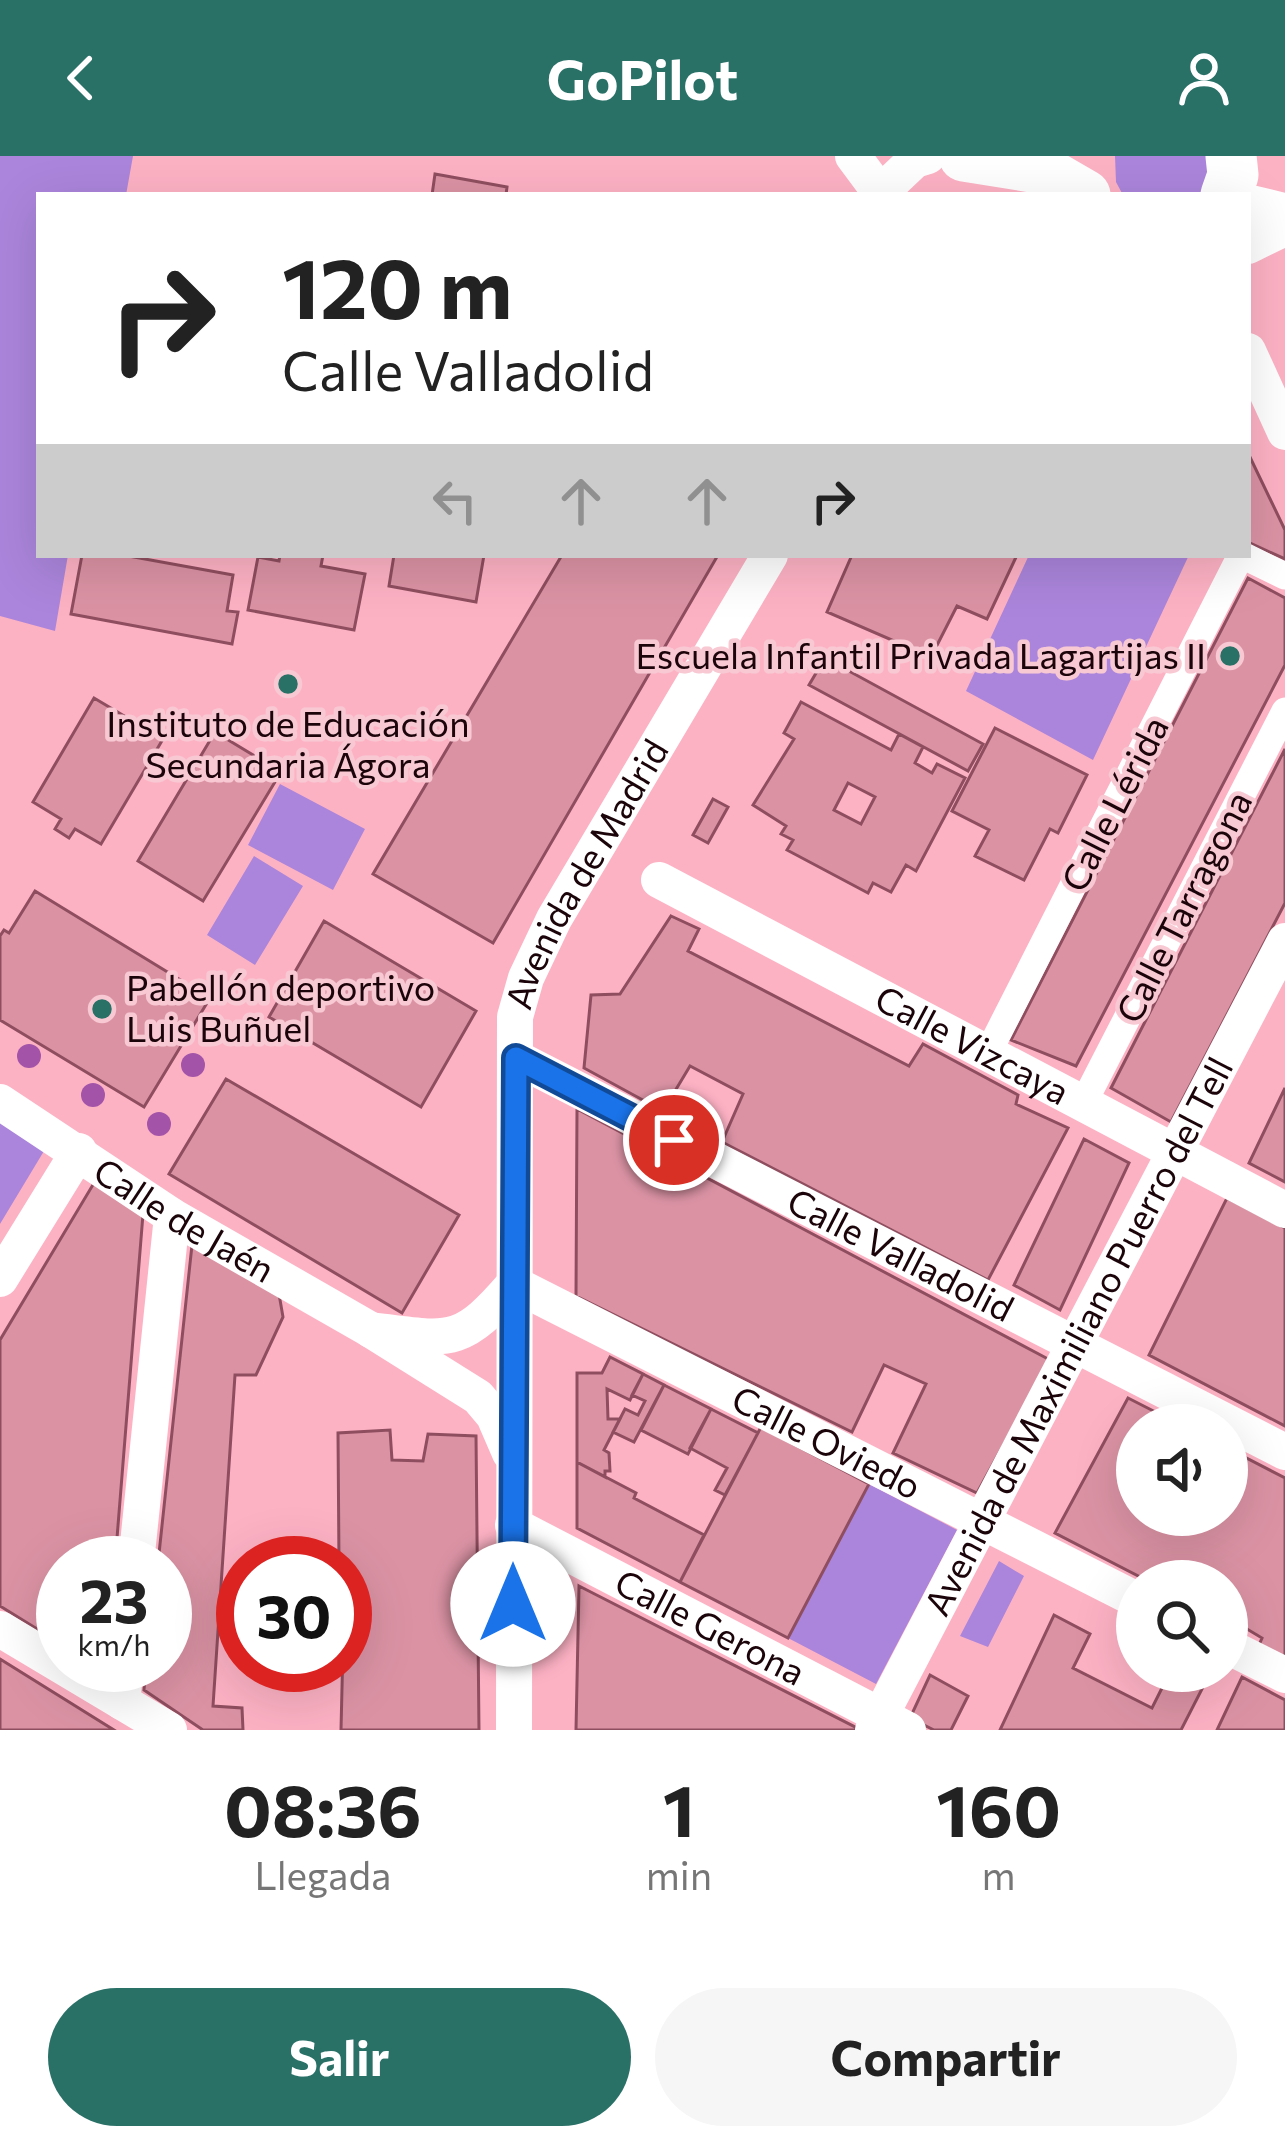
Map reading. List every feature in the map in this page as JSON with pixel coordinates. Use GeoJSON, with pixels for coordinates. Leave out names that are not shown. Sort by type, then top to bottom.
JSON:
{"type":"FeatureCollection","features":[{"type":"Feature","properties":{"kind":"main road"},"geometry":{"type":"LineString","coordinates":[[964,156],[1038,168],[1081,192]]}},
{"type":"Feature","properties":{"kind":"main road"},"geometry":{"type":"LineString","coordinates":[[1083,156],[1086,192]]}},
{"type":"Feature","properties":{"kind":"main road"},"geometry":{"type":"LineString","coordinates":[[1227,192],[1233,176],[1231,156]]}},
{"type":"Feature","properties":{"kind":"main road"},"geometry":{"type":"LineString","coordinates":[[1251,211],[1285,223]]}},
{"type":"Feature","properties":{"kind":"street"},"geometry":{"type":"LineString","coordinates":[[853,156],[877,192]]}},
{"type":"Feature","properties":{"kind":"street"},"geometry":{"type":"LineString","coordinates":[[879,192],[915,160],[928,156]]}},
{"type":"Feature","properties":{"kind":"street"},"geometry":{"type":"LineString","coordinates":[[1251,244],[1285,223]]}},
{"type":"Feature","properties":{"kind":"street"},"geometry":{"type":"LineString","coordinates":[[1251,358],[1285,432]]}},
{"type":"Feature","properties":{"kind":"street","name":"Avenida de Madrid"},"geometry":{"type":"LineString","coordinates":[[514,1730],[515,1017],[526,978],[554,920],[768,558]]}},
{"type":"Feature","properties":{"kind":"street","name":"Calle Lérida"},"geometry":{"type":"LineString","coordinates":[[988,1053],[1240,558]]}},
{"type":"Feature","properties":{"kind":"street"},"geometry":{"type":"LineString","coordinates":[[1248,558],[1285,576]]}},
{"type":"Feature","properties":{"kind":"street","name":"Calle Tarragona"},"geometry":{"type":"LineString","coordinates":[[1084,1102],[1285,711]]}},
{"type":"Feature","properties":{"kind":"street","name":"Calle Vizcaya"},"geometry":{"type":"LineString","coordinates":[[659,880],[1285,1210]]}},
{"type":"Feature","properties":{"kind":"street","name":"Avenida de Maximiliano Puerro del Tell"},"geometry":{"type":"LineString","coordinates":[[887,1725],[982,1521],[1282,956]]}},
{"type":"Feature","properties":{"kind":"street","name":"Calle Valladolid"},"geometry":{"type":"LineString","coordinates":[[516,1058],[1285,1452]]}},
{"type":"Feature","properties":{"kind":"street","name":"Calle de Jaén"},"geometry":{"type":"LineString","coordinates":[[0,1102],[172,1216],[478,1397],[494,1417],[514,1462]]}},
{"type":"Feature","properties":{"kind":"street"},"geometry":{"type":"LineString","coordinates":[[0,1279],[79,1151]]}},
{"type":"Feature","properties":{"kind":"street"},"geometry":{"type":"LineString","coordinates":[[139,1536],[172,1216]]}},
{"type":"Feature","properties":{"kind":"street","name":"Calle de Jaén"},"geometry":{"type":"LineString","coordinates":[[371,1330],[437,1338],[478,1325],[514,1284]]}},
{"type":"Feature","properties":{"kind":"street","name":"Calle Oviedo"},"geometry":{"type":"LineString","coordinates":[[514,1284],[1116,1589]]}},
{"type":"Feature","properties":{"kind":"street","name":"Calle Gerona"},"geometry":{"type":"LineString","coordinates":[[514,1526],[887,1725]]}},
{"type":"Feature","properties":{"kind":"street"},"geometry":{"type":"LineString","coordinates":[[0,1629],[36,1645]]}},
{"type":"Feature","properties":{"kind":"street"},"geometry":{"type":"LineString","coordinates":[[1248,1657],[1285,1676]]}},
{"type":"Feature","properties":{"kind":"street"},"geometry":{"type":"LineString","coordinates":[[133,1692],[169,1730]]}},
{"type":"Feature","properties":{"kind":"shaded area"},"geometry":{"type":"Polygon","coordinates":[[[0,156],[133,156],[127,192],[36,192],[36,558],[67,558],[55,631],[0,616],[0,156]]]}},
{"type":"Feature","properties":{"kind":"shaded area"},"geometry":{"type":"Polygon","coordinates":[[[1115,156],[1211,156],[1204,192],[1121,192],[1115,156]]]}},
{"type":"Feature","properties":{"kind":"shaded area"},"geometry":{"type":"Polygon","coordinates":[[[1028,558],[1188,558],[1093,760],[966,691],[1028,558]]]}},
{"type":"Feature","properties":{"kind":"shaded area"},"geometry":{"type":"Polygon","coordinates":[[[280,784],[365,829],[333,890],[248,845],[280,784]]]}},
{"type":"Feature","properties":{"kind":"shaded area"},"geometry":{"type":"Polygon","coordinates":[[[254,856],[303,886],[255,965],[207,935],[254,856]]]}},
{"type":"Feature","properties":{"kind":"shaded area"},"geometry":{"type":"Polygon","coordinates":[[[0,1121],[44,1151],[0,1224],[0,1121]]]}},
{"type":"Feature","properties":{"kind":"shaded area"},"geometry":{"type":"Polygon","coordinates":[[[869,1484],[957,1530],[876,1684],[788,1638],[869,1484]]]}},
{"type":"Feature","properties":{"kind":"shaded area"},"geometry":{"type":"Polygon","coordinates":[[[999,1561],[1024,1576],[988,1647],[960,1636],[999,1561]]]}},
{"type":"Feature","properties":{"kind":"building"},"geometry":{"type":"Polygon","coordinates":[[[435,174],[507,187],[506,192],[432,192],[435,174]]]}},
{"type":"Feature","properties":{"kind":"building"},"geometry":{"type":"Polygon","coordinates":[[[1251,459],[1285,530],[1285,559],[1251,543],[1251,459]]]}},
{"type":"Feature","properties":{"kind":"building"},"geometry":{"type":"Polygon","coordinates":[[[81,558],[140,558],[233,575],[227,611],[238,612],[232,644],[71,614],[81,558]]]}},
{"type":"Feature","properties":{"kind":"building"},"geometry":{"type":"Polygon","coordinates":[[[258,558],[322,558],[321,566],[365,574],[354,630],[248,610],[258,558]]]}},
{"type":"Feature","properties":{"kind":"building"},"geometry":{"type":"Polygon","coordinates":[[[394,558],[483,558],[476,602],[389,586],[394,558]]]}},
{"type":"Feature","properties":{"kind":"building"},"geometry":{"type":"Polygon","coordinates":[[[560,558],[716,558],[493,943],[373,874],[560,558]]]}},
{"type":"Feature","properties":{"kind":"building"},"geometry":{"type":"Polygon","coordinates":[[[851,558],[1016,558],[987,619],[957,606],[931,657],[827,612],[851,558]]]}},
{"type":"Feature","properties":{"kind":"building"},"geometry":{"type":"Polygon","coordinates":[[[1248,578],[1285,598],[1285,665],[1076,1066],[1011,1040],[1248,578]]]}},
{"type":"Feature","properties":{"kind":"building"},"geometry":{"type":"Polygon","coordinates":[[[825,658],[983,744],[968,771],[809,685],[825,658]]]}},
{"type":"Feature","properties":{"kind":"building"},"geometry":{"type":"Polygon","coordinates":[[[94,698],[163,739],[101,844],[75,829],[69,838],[55,829],[61,819],[33,802],[94,698]]]}},
{"type":"Feature","properties":{"kind":"building"},"geometry":{"type":"Polygon","coordinates":[[[801,702],[891,750],[899,734],[923,747],[915,763],[932,773],[937,764],[965,778],[916,871],[906,865],[891,892],[873,883],[868,893],[787,850],[793,840],[781,834],[786,826],[753,805],[794,739],[784,733],[801,702]],[[848,783],[834,810],[861,824],[875,797],[848,783]]]}},
{"type":"Feature","properties":{"kind":"building"},"geometry":{"type":"Polygon","coordinates":[[[995,728],[1087,775],[1058,833],[1050,829],[1024,880],[975,856],[989,830],[952,811],[995,728]]]}},
{"type":"Feature","properties":{"kind":"building"},"geometry":{"type":"Polygon","coordinates":[[[215,732],[281,772],[203,901],[138,861],[215,732]]]}},
{"type":"Feature","properties":{"kind":"building"},"geometry":{"type":"Polygon","coordinates":[[[1285,749],[1285,903],[1171,1122],[1111,1088],[1285,749]]]}},
{"type":"Feature","properties":{"kind":"building"},"geometry":{"type":"Polygon","coordinates":[[[713,799],[728,807],[708,843],[693,835],[713,799]]]}},
{"type":"Feature","properties":{"kind":"building","name":"Pabellón deportivo Luis Buñuel"},"geometry":{"type":"Polygon","coordinates":[[[35,891],[210,998],[144,1107],[0,1020],[0,936],[4,930],[9,933],[35,891]]]}},
{"type":"Feature","properties":{"kind":"building"},"geometry":{"type":"Polygon","coordinates":[[[671,916],[699,929],[688,951],[909,1066],[923,1044],[1018,1095],[1016,1104],[1068,1128],[988,1280],[722,1142],[743,1094],[690,1066],[663,1111],[584,1068],[591,995],[620,994],[671,916]]]}},
{"type":"Feature","properties":{"kind":"building"},"geometry":{"type":"Polygon","coordinates":[[[324,921],[476,1011],[421,1107],[269,1017],[324,921]]]}},
{"type":"Feature","properties":{"kind":"building"},"geometry":{"type":"Polygon","coordinates":[[[226,1079],[459,1215],[402,1313],[169,1174],[226,1079]]]}},
{"type":"Feature","properties":{"kind":"building"},"geometry":{"type":"Polygon","coordinates":[[[1285,1088],[1285,1182],[1249,1163],[1285,1088]]]}},
{"type":"Feature","properties":{"kind":"building"},"geometry":{"type":"Polygon","coordinates":[[[577,1109],[1050,1360],[977,1493],[893,1453],[926,1384],[884,1365],[852,1432],[576,1296],[577,1109]]]}},
{"type":"Feature","properties":{"kind":"building"},"geometry":{"type":"Polygon","coordinates":[[[1084,1139],[1129,1163],[1060,1310],[1014,1285],[1084,1139]]]}},
{"type":"Feature","properties":{"kind":"building"},"geometry":{"type":"Polygon","coordinates":[[[94,1183],[143,1214],[117,1536],[36,1536],[36,1628],[0,1606],[0,1340],[94,1183]]]}},
{"type":"Feature","properties":{"kind":"building"},"geometry":{"type":"Polygon","coordinates":[[[1227,1198],[1285,1228],[1285,1426],[1149,1355],[1227,1198]]]}},
{"type":"Feature","properties":{"kind":"building"},"geometry":{"type":"Polygon","coordinates":[[[192,1245],[279,1294],[283,1317],[256,1375],[235,1375],[224,1536],[216,1536],[213,1706],[242,1708],[243,1730],[203,1730],[147,1692],[192,1692],[192,1536],[161,1536],[192,1245]]]}},
{"type":"Feature","properties":{"kind":"building"},"geometry":{"type":"Polygon","coordinates":[[[610,1357],[643,1374],[630,1400],[607,1389],[608,1419],[620,1419],[604,1450],[609,1453],[610,1471],[605,1471],[605,1477],[577,1462],[577,1373],[602,1373],[610,1357]]]}},
{"type":"Feature","properties":{"kind":"building"},"geometry":{"type":"Polygon","coordinates":[[[643,1374],[664,1385],[634,1442],[613,1432],[625,1409],[638,1415],[645,1401],[632,1395],[643,1374]]]}},
{"type":"Feature","properties":{"kind":"building"},"geometry":{"type":"Polygon","coordinates":[[[664,1385],[711,1409],[688,1454],[641,1430],[664,1385]]]}},
{"type":"Feature","properties":{"kind":"building"},"geometry":{"type":"Polygon","coordinates":[[[711,1409],[758,1433],[725,1495],[715,1490],[727,1468],[690,1448],[711,1409]]]}},
{"type":"Feature","properties":{"kind":"building"},"geometry":{"type":"Polygon","coordinates":[[[1116,1420],[1116,1536],[1248,1536],[1248,1459],[1285,1478],[1285,1658],[1259,1645],[1262,1638],[1248,1630],[1248,1560],[1116,1560],[1116,1564],[1055,1533],[1116,1420]]]}},
{"type":"Feature","properties":{"kind":"building"},"geometry":{"type":"Polygon","coordinates":[[[761,1427],[869,1484],[788,1638],[680,1582],[761,1427]]]}},
{"type":"Feature","properties":{"kind":"building"},"geometry":{"type":"Polygon","coordinates":[[[390,1430],[392,1460],[423,1461],[428,1434],[476,1436],[479,1730],[341,1730],[342,1692],[372,1692],[372,1536],[339,1536],[338,1433],[390,1430]]]}},
{"type":"Feature","properties":{"kind":"building"},"geometry":{"type":"Polygon","coordinates":[[[577,1462],[704,1535],[680,1582],[577,1528],[577,1462]]]}},
{"type":"Feature","properties":{"kind":"building"},"geometry":{"type":"Polygon","coordinates":[[[579,1586],[859,1729],[576,1730],[579,1586]]]}},
{"type":"Feature","properties":{"kind":"building"},"geometry":{"type":"Polygon","coordinates":[[[1054,1615],[1090,1634],[1073,1668],[1116,1692],[1152,1708],[1160,1692],[1200,1692],[1181,1730],[1000,1730],[1054,1615]]]}},
{"type":"Feature","properties":{"kind":"building"},"geometry":{"type":"Polygon","coordinates":[[[0,1659],[36,1681],[36,1692],[53,1692],[114,1730],[0,1730],[0,1659]]]}},
{"type":"Feature","properties":{"kind":"building"},"geometry":{"type":"Polygon","coordinates":[[[930,1675],[968,1696],[951,1730],[934,1730],[910,1718],[930,1675]]]}},
{"type":"Feature","properties":{"kind":"building"},"geometry":{"type":"Polygon","coordinates":[[[1248,1680],[1285,1700],[1285,1730],[1217,1730],[1235,1692],[1248,1692],[1248,1680]]]}},
{"type":"Feature","properties":{"kind":"place","name":"Escuela Infantil Privada Lagartijas II"},"geometry":{"type":"Point","coordinates":[1230,656]}},
{"type":"Feature","properties":{"kind":"place","name":"Instituto de Educación Secundaria Ágora"},"geometry":{"type":"Point","coordinates":[288,684]}},
{"type":"Feature","properties":{"kind":"place","name":"Pabellón deportivo Luis Buñuel"},"geometry":{"type":"Point","coordinates":[102,1009]}},
{"type":"Feature","properties":{"kind":"route"},"geometry":{"type":"LineString","coordinates":[[513,1604],[516,1058],[674,1140]]}}]}
